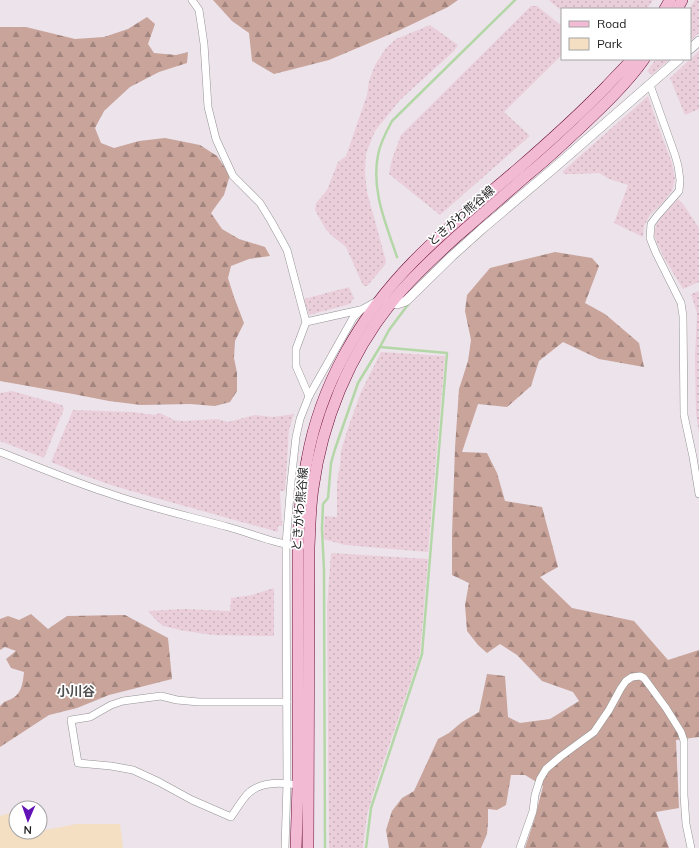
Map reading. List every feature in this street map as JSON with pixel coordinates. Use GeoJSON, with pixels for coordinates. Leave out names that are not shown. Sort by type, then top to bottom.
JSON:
{"type":"FeatureCollection","features":[{"type":"Feature","properties":{"kind":"main road","name":"ときがわ熊谷線"},"geometry":{"type":"LineString","coordinates":[[308,848],[309,547],[313,489],[323,438],[341,388],[354,360],[391,302],[400,276],[449,228],[540,150],[587,107],[631,60]]}},
{"type":"Feature","properties":{"kind":"main road","name":"ときがわ熊谷線"},"geometry":{"type":"LineString","coordinates":[[296,848],[292,784],[299,518],[305,472],[312,436],[330,385],[344,355],[379,300],[395,290],[550,156],[600,109],[643,60]]}},
{"type":"Feature","properties":{"kind":"street"},"geometry":{"type":"LineString","coordinates":[[192,0],[199,10],[204,44],[208,107],[216,140],[233,176],[260,203],[287,250],[306,322],[296,349],[296,366],[309,396]]}},
{"type":"Feature","properties":{"kind":"street"},"geometry":{"type":"LineString","coordinates":[[691,48],[699,41]]}},
{"type":"Feature","properties":{"kind":"street"},"geometry":{"type":"LineString","coordinates":[[285,848],[292,784],[287,702],[286,544],[296,437],[300,419],[309,396],[353,318],[361,310],[379,300],[397,304],[406,301],[482,229],[678,60]]}},
{"type":"Feature","properties":{"kind":"street"},"geometry":{"type":"LineString","coordinates":[[650,85],[675,155],[680,180],[679,191],[651,224],[650,238],[681,303],[684,316],[684,415],[699,494]]}},
{"type":"Feature","properties":{"kind":"street"},"geometry":{"type":"LineString","coordinates":[[306,322],[361,310]]}},
{"type":"Feature","properties":{"kind":"street"},"geometry":{"type":"LineString","coordinates":[[0,452],[109,494],[286,544],[309,547]]}},
{"type":"Feature","properties":{"kind":"street"},"geometry":{"type":"LineString","coordinates":[[520,848],[533,811],[535,795],[540,779],[546,769],[594,732],[609,710],[620,688],[632,677],[640,676],[644,678],[666,708],[681,732],[684,741],[684,795],[686,824],[691,848]]}},
{"type":"Feature","properties":{"kind":"street"},"geometry":{"type":"LineString","coordinates":[[287,702],[199,702],[177,700],[161,696],[111,704],[90,717],[71,720],[78,764],[111,766],[133,770],[192,800],[231,817],[240,806],[245,796],[253,789],[265,784],[292,784]]}},
{"type":"Feature","properties":{"kind":"shaded area"},"geometry":{"type":"Polygon","coordinates":[[[549,0],[653,0],[648,8],[561,8],[561,10],[549,0]]]}},
{"type":"Feature","properties":{"kind":"shaded area"},"geometry":{"type":"Polygon","coordinates":[[[695,0],[699,0],[699,33],[691,40],[691,8],[690,8],[695,0]]]}},
{"type":"Feature","properties":{"kind":"shaded area"},"geometry":{"type":"Polygon","coordinates":[[[531,6],[537,6],[561,25],[561,56],[504,112],[530,136],[440,215],[389,174],[392,159],[401,135],[531,6]]]}},
{"type":"Feature","properties":{"kind":"shaded area"},"geometry":{"type":"Polygon","coordinates":[[[430,25],[458,45],[454,51],[400,100],[375,131],[366,154],[365,173],[367,192],[386,261],[385,265],[367,286],[364,286],[346,247],[325,228],[315,210],[316,203],[327,190],[338,162],[346,156],[367,95],[369,81],[375,65],[386,48],[396,39],[430,25]]]}},
{"type":"Feature","properties":{"kind":"shaded area"},"geometry":{"type":"Polygon","coordinates":[[[699,51],[699,109],[685,115],[670,78],[699,51]]]}},
{"type":"Feature","properties":{"kind":"shaded area"},"geometry":{"type":"Polygon","coordinates":[[[655,60],[669,60],[652,75],[647,71],[655,60]]]}},
{"type":"Feature","properties":{"kind":"shaded area"},"geometry":{"type":"Polygon","coordinates":[[[648,96],[672,163],[675,179],[672,191],[662,204],[650,215],[644,226],[643,237],[614,223],[628,185],[609,179],[599,173],[565,174],[562,172],[648,96]]]}},
{"type":"Feature","properties":{"kind":"shaded area"},"geometry":{"type":"Polygon","coordinates":[[[678,199],[699,228],[699,282],[683,289],[664,258],[654,235],[656,225],[660,218],[678,199]]]}},
{"type":"Feature","properties":{"kind":"shaded area"},"geometry":{"type":"Polygon","coordinates":[[[349,287],[354,298],[350,304],[309,315],[304,299],[349,287]]]}},
{"type":"Feature","properties":{"kind":"shaded area"},"geometry":{"type":"Polygon","coordinates":[[[699,291],[699,434],[696,413],[695,357],[697,313],[691,294],[699,291]]]}},
{"type":"Feature","properties":{"kind":"shaded area"},"geometry":{"type":"Polygon","coordinates":[[[381,352],[445,356],[428,552],[345,545],[323,539],[325,516],[337,517],[337,483],[341,451],[348,428],[361,392],[381,352]]]}},
{"type":"Feature","properties":{"kind":"shaded area"},"geometry":{"type":"Polygon","coordinates":[[[12,391],[62,405],[64,409],[44,458],[0,441],[0,393],[12,391]]]}},
{"type":"Feature","properties":{"kind":"shaded area"},"geometry":{"type":"Polygon","coordinates":[[[73,410],[133,412],[154,415],[160,413],[174,420],[183,421],[218,419],[228,422],[255,415],[273,417],[294,414],[289,430],[285,491],[280,491],[282,526],[278,526],[278,532],[114,486],[51,462],[73,410]]]}},
{"type":"Feature","properties":{"kind":"shaded area"},"geometry":{"type":"Polygon","coordinates":[[[331,553],[428,559],[420,654],[375,787],[367,815],[363,848],[329,848],[327,606],[331,553]]]}},
{"type":"Feature","properties":{"kind":"shaded area"},"geometry":{"type":"Polygon","coordinates":[[[274,588],[274,636],[213,635],[185,631],[163,626],[148,611],[183,609],[230,611],[231,598],[252,595],[274,588]]]}},
{"type":"Feature","properties":{"kind":"green space"},"geometry":{"type":"Polygon","coordinates":[[[213,0],[458,0],[448,7],[400,30],[329,60],[274,74],[252,61],[249,33],[232,21],[213,0]]]}},
{"type":"Feature","properties":{"kind":"green space"},"geometry":{"type":"Polygon","coordinates":[[[147,17],[155,24],[148,44],[154,53],[176,55],[188,52],[187,63],[159,72],[130,87],[104,111],[95,128],[101,143],[114,148],[139,141],[165,138],[200,145],[217,156],[230,175],[224,195],[211,213],[222,229],[239,239],[265,247],[270,256],[249,259],[231,266],[228,278],[244,323],[235,341],[234,358],[237,373],[237,391],[230,402],[215,406],[190,404],[141,405],[109,401],[0,381],[0,27],[26,27],[75,39],[104,37],[128,29],[147,17]]]}},
{"type":"Feature","properties":{"kind":"green space"},"geometry":{"type":"Polygon","coordinates":[[[555,252],[592,258],[599,266],[585,303],[605,314],[639,343],[644,367],[599,359],[563,342],[539,361],[531,386],[507,407],[478,404],[462,452],[487,453],[497,473],[505,501],[542,507],[558,567],[540,577],[572,608],[634,621],[668,660],[699,650],[699,737],[676,740],[679,808],[656,812],[669,848],[525,848],[543,786],[525,775],[511,775],[506,805],[497,810],[488,809],[487,834],[481,848],[389,848],[386,830],[392,811],[402,798],[414,791],[438,739],[479,712],[487,674],[505,676],[508,717],[520,723],[550,719],[579,701],[573,692],[542,681],[517,655],[500,644],[487,653],[478,645],[467,631],[465,605],[469,583],[452,575],[455,448],[459,389],[468,361],[471,340],[465,311],[467,295],[490,268],[555,252]]]}},
{"type":"Feature","properties":{"kind":"green space"},"geometry":{"type":"Polygon","coordinates":[[[31,614],[48,629],[67,616],[125,615],[168,638],[172,679],[109,695],[77,708],[49,715],[0,747],[0,706],[5,701],[16,696],[22,686],[24,672],[11,668],[6,659],[16,651],[5,647],[0,650],[0,619],[8,616],[19,620],[31,614]]]}},
{"type":"Feature","properties":{"kind":"green space"},"geometry":{"type":"Polygon","coordinates":[[[8,814],[8,840],[48,840],[48,829],[77,824],[120,824],[123,848],[0,848],[0,816],[8,814]]]}},
{"type":"Feature","properties":{"kind":"waterway"},"geometry":{"type":"LineString","coordinates":[[397,257],[384,220],[376,181],[376,168],[380,146],[392,121],[515,0]]}},
{"type":"Feature","properties":{"kind":"waterway"},"geometry":{"type":"LineString","coordinates":[[325,848],[323,504],[328,498],[331,463],[335,449],[358,383],[389,330],[410,302]]}},
{"type":"Feature","properties":{"kind":"waterway"},"geometry":{"type":"LineString","coordinates":[[366,848],[371,808],[422,654],[447,353],[380,347]]}},
{"type":"Feature","properties":{"kind":"district","name":"小川谷"},"geometry":{"type":"Point","coordinates":[76,691]}}]}
